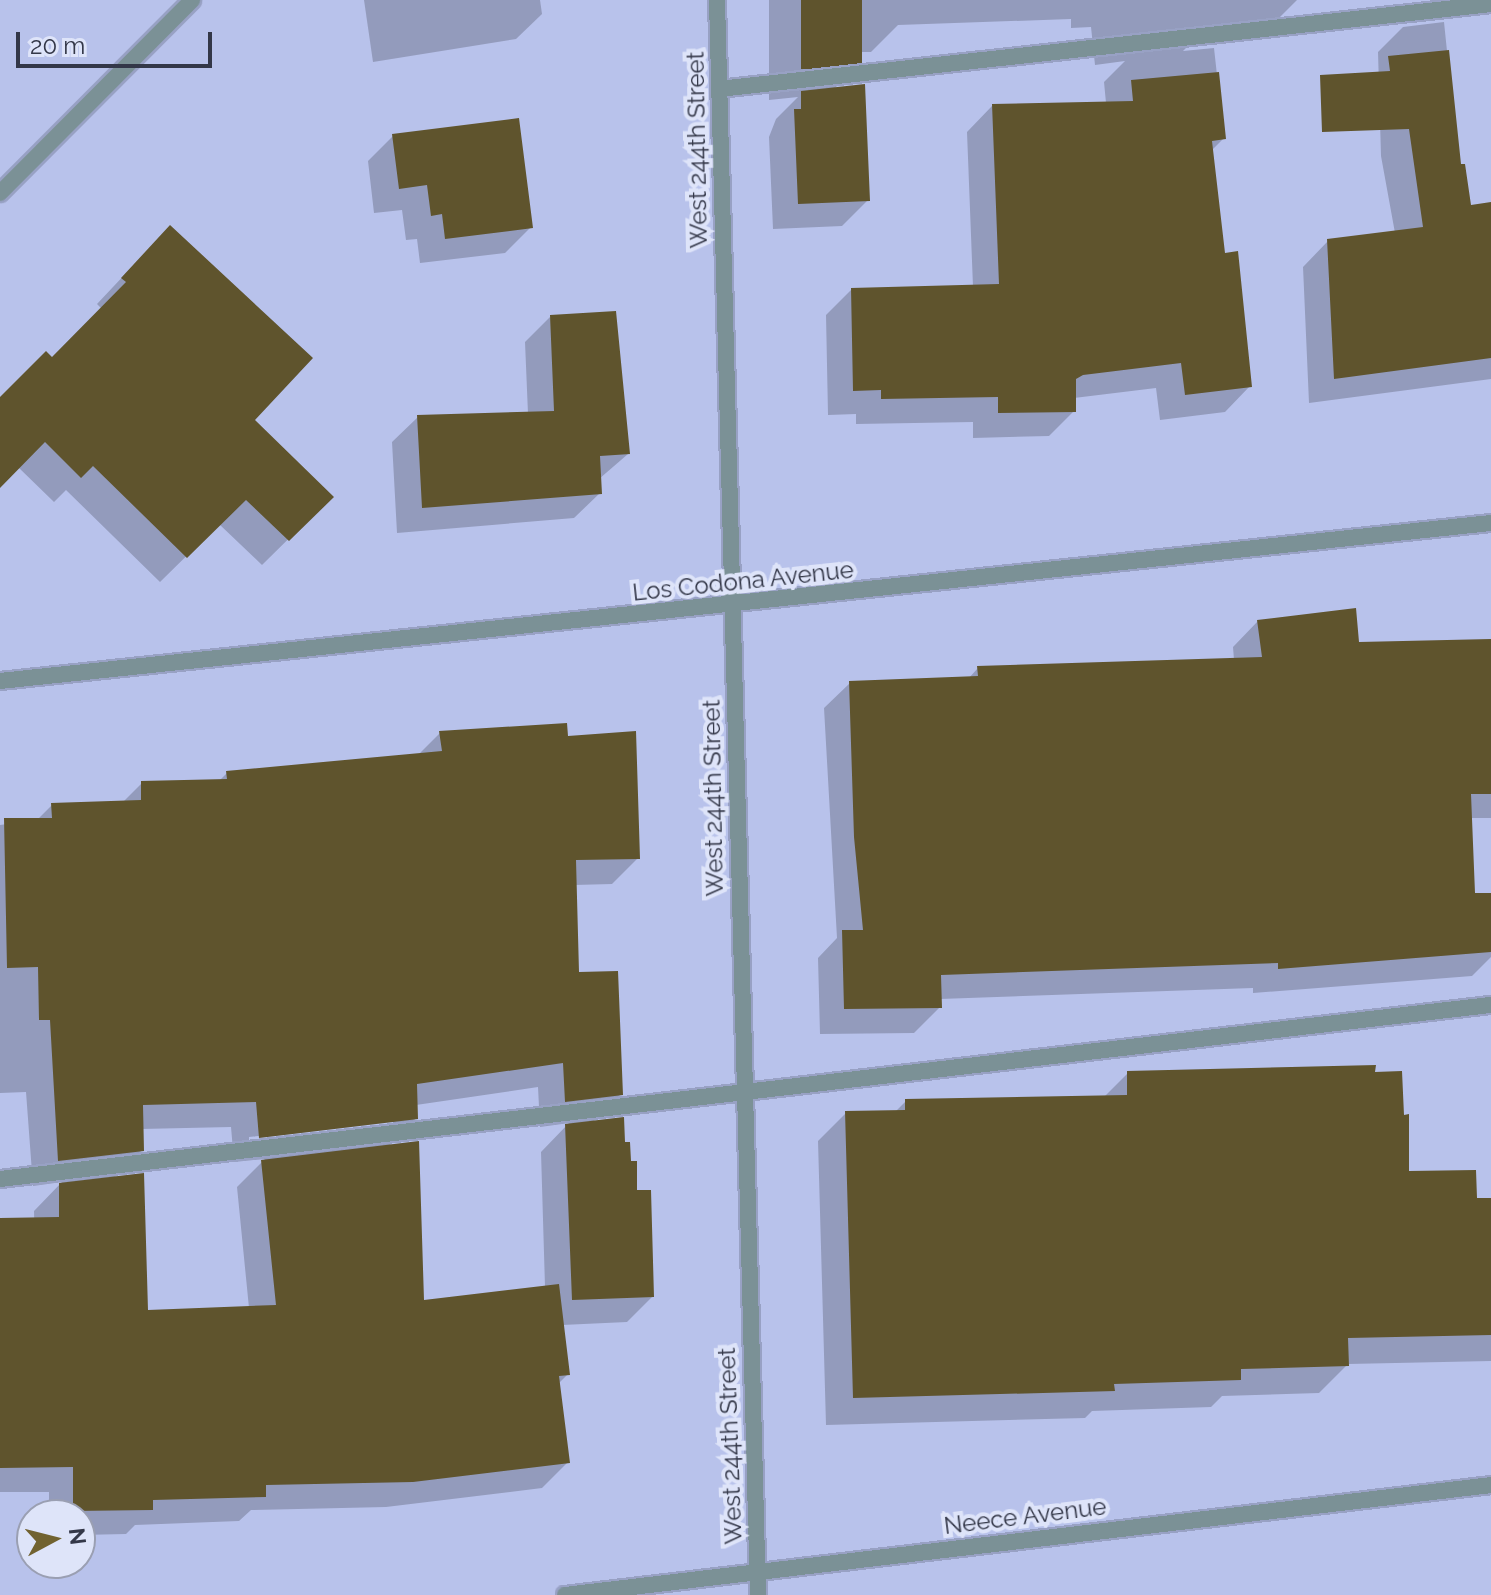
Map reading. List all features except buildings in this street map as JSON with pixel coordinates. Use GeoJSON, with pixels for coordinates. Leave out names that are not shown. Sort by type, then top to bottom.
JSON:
{"type":"FeatureCollection","features":[{"type":"Feature","properties":{"kind":"street"},"geometry":{"type":"LineString","coordinates":[[0,193],[192,0]]}},
{"type":"Feature","properties":{"kind":"street","name":"West 244th Street"},"geometry":{"type":"LineString","coordinates":[[717,0],[758,1595]]}},
{"type":"Feature","properties":{"kind":"street"},"geometry":{"type":"LineString","coordinates":[[719,89],[1491,4]]}},
{"type":"Feature","properties":{"kind":"street","name":"Los Codona Avenue"},"geometry":{"type":"LineString","coordinates":[[0,681],[733,606],[1491,523]]}},
{"type":"Feature","properties":{"kind":"street"},"geometry":{"type":"LineString","coordinates":[[0,1179],[1491,1005]]}},
{"type":"Feature","properties":{"kind":"street","name":"Neece Avenue"},"geometry":{"type":"LineString","coordinates":[[565,1595],[1491,1485]]}}]}
